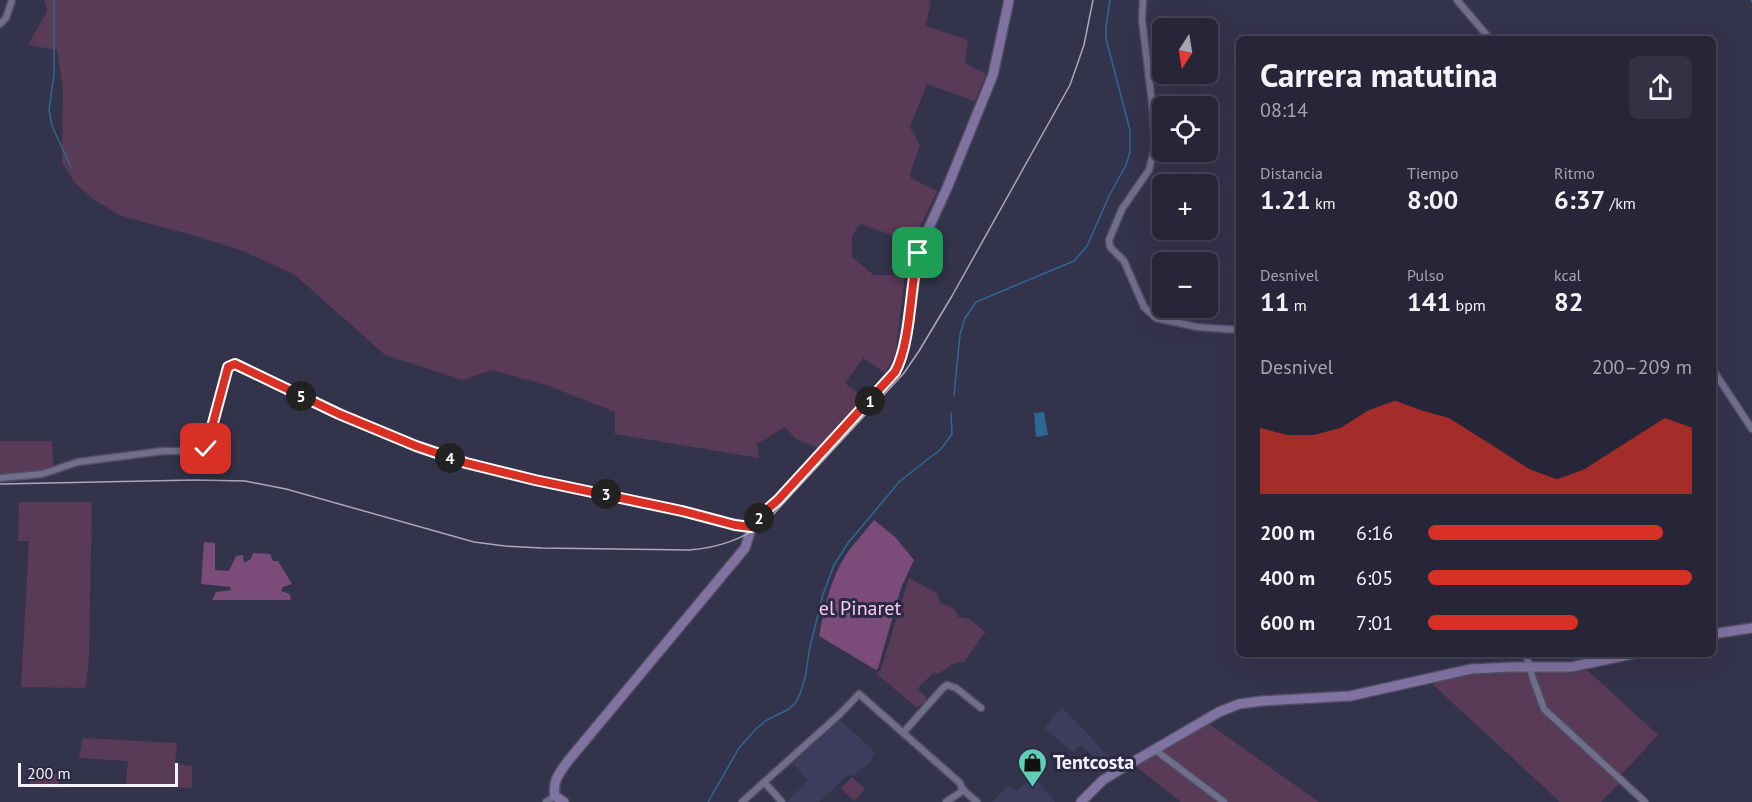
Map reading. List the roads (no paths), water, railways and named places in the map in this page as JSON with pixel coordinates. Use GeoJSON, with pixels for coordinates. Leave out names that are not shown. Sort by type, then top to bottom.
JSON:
{"type":"FeatureCollection","features":[{"type":"Feature","properties":{"kind":"main road"},"geometry":{"type":"LineString","coordinates":[[564,802],[555,796],[554,787],[568,761],[746,548],[755,520],[778,500],[887,382],[899,364],[920,247],[947,188],[993,75],[1009,0]]}},
{"type":"Feature","properties":{"kind":"main road"},"geometry":{"type":"LineString","coordinates":[[1716,634],[1752,628]]}},
{"type":"Feature","properties":{"kind":"main road"},"geometry":{"type":"LineString","coordinates":[[1081,802],[1103,780],[1219,712],[1239,704],[1340,698],[1471,669],[1571,667],[1619,657]]}},
{"type":"Feature","properties":{"kind":"street"},"geometry":{"type":"LineString","coordinates":[[0,24],[6,18],[12,0]]}},
{"type":"Feature","properties":{"kind":"street"},"geometry":{"type":"LineString","coordinates":[[1143,0],[1142,20],[1155,147],[1149,170],[1122,209],[1109,240],[1110,247],[1124,261],[1144,307],[1155,318],[1197,327],[1236,330]]}},
{"type":"Feature","properties":{"kind":"street"},"geometry":{"type":"LineString","coordinates":[[1457,0],[1487,36]]}},
{"type":"Feature","properties":{"kind":"street"},"geometry":{"type":"LineString","coordinates":[[0,478],[42,474],[78,462],[163,451],[204,450],[207,448],[228,367],[235,364],[339,414],[416,446],[466,463],[751,527]]}},
{"type":"Feature","properties":{"kind":"street"},"geometry":{"type":"LineString","coordinates":[[1716,375],[1752,429]]}},
{"type":"Feature","properties":{"kind":"street"},"geometry":{"type":"LineString","coordinates":[[1527,657],[1544,709],[1645,802]]}},
{"type":"Feature","properties":{"kind":"street"},"geometry":{"type":"LineString","coordinates":[[903,733],[947,685],[956,688],[981,708]]}},
{"type":"Feature","properties":{"kind":"street"},"geometry":{"type":"LineString","coordinates":[[742,802],[840,714],[859,694],[960,783],[976,802]]}},
{"type":"Feature","properties":{"kind":"street"},"geometry":{"type":"LineString","coordinates":[[1154,749],[1224,802]]}},
{"type":"Feature","properties":{"kind":"street"},"geometry":{"type":"LineString","coordinates":[[764,782],[782,802]]}},
{"type":"Feature","properties":{"kind":"street"},"geometry":{"type":"LineString","coordinates":[[946,802],[964,790]]}},
{"type":"Feature","properties":{"kind":"street"},"geometry":{"type":"LineString","coordinates":[[546,802],[555,796]]}},
{"type":"Feature","properties":{"kind":"water"},"geometry":{"type":"Polygon","coordinates":[[[1044,412],[1048,435],[1036,437],[1034,413],[1044,412]]]}},
{"type":"Feature","properties":{"kind":"waterway"},"geometry":{"type":"LineString","coordinates":[[54,0],[54,74],[49,110],[52,126],[71,167]]}},
{"type":"Feature","properties":{"kind":"waterway"},"geometry":{"type":"LineString","coordinates":[[954,396],[960,335],[965,318],[976,302],[1074,261],[1087,246],[1110,194],[1126,165],[1130,152],[1130,130],[1106,39],[1110,0]]}},
{"type":"Feature","properties":{"kind":"waterway"},"geometry":{"type":"LineString","coordinates":[[708,802],[739,748],[765,721],[789,709],[796,702],[806,674],[809,651],[823,594],[834,565],[848,543],[900,481],[941,449],[952,434],[951,413]]}},
{"type":"Feature","properties":{"kind":"tram line"},"geometry":{"type":"LineString","coordinates":[[0,484],[245,481],[286,489],[474,542],[505,546],[689,550],[721,545],[741,537],[768,520],[904,373],[919,351],[1070,85],[1084,45],[1093,0]]}},
{"type":"Feature","properties":{"kind":"place","name":"Tentcosta"},"geometry":{"type":"Point","coordinates":[1032,788]}},
{"type":"Feature","properties":{"kind":"park label","name":"el Pinaret"},"geometry":{"type":"Point","coordinates":[860,608]}}]}
